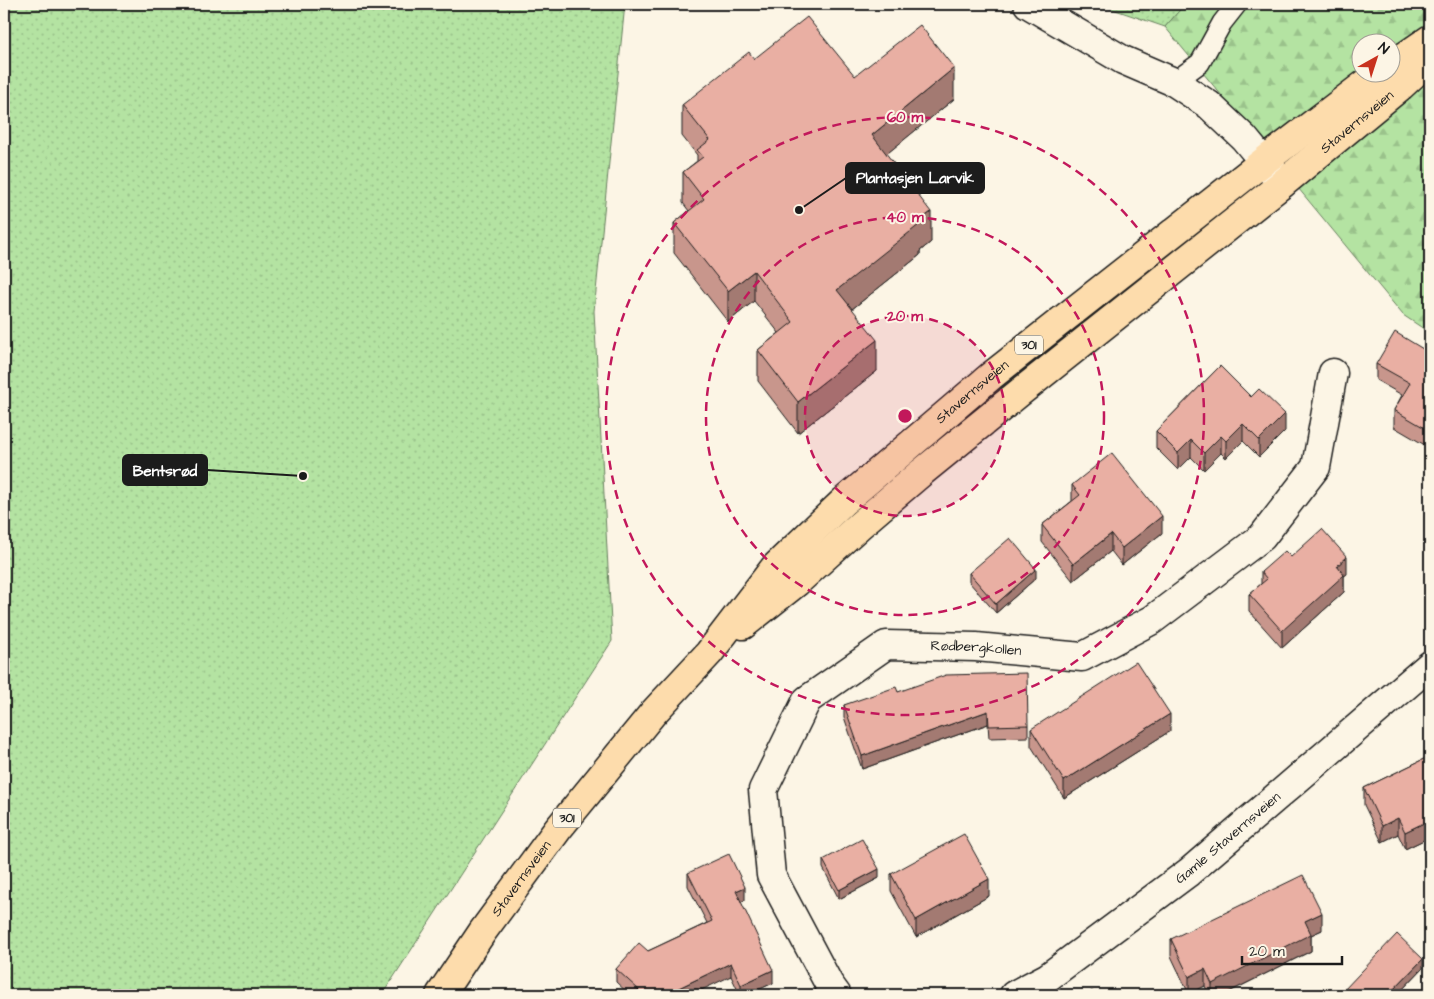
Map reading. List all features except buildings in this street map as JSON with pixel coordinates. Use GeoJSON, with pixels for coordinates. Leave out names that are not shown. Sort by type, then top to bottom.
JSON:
{"type":"FeatureCollection","features":[{"type":"Feature","properties":{"kind":"main road"},"geometry":{"type":"LineString","coordinates":[[1402,58],[1430,40]]}},
{"type":"Feature","properties":{"kind":"main road","name":"Stavernsveien"},"geometry":{"type":"LineString","coordinates":[[709,652],[797,582],[860,524],[937,460],[1282,184],[1401,86],[1430,59]]}},
{"type":"Feature","properties":{"kind":"main road","name":"Stavernsveien"},"geometry":{"type":"LineString","coordinates":[[440,995],[483,931],[558,829],[647,720],[709,652],[775,567],[844,501],[990,376],[1368,82]]}},
{"type":"Feature","properties":{"kind":"street"},"geometry":{"type":"LineString","coordinates":[[1028,4],[1123,60],[1174,82],[1209,105],[1244,138],[1282,184]]}},
{"type":"Feature","properties":{"kind":"street","name":"Rødbergkollen"},"geometry":{"type":"LineString","coordinates":[[837,995],[829,984],[771,875],[763,790],[807,700],[886,645],[976,647],[1082,657],[1152,620],[1262,537],[1316,467],[1333,373]]}},
{"type":"Feature","properties":{"kind":"street","name":"Gamle Stavernsveien"},"geometry":{"type":"LineString","coordinates":[[1014,995],[1048,977],[1189,872],[1430,666]]}},
{"type":"Feature","properties":{"kind":"lane"},"geometry":{"type":"LineString","coordinates":[[1174,82],[1200,63],[1222,23],[1237,4]]}},
{"type":"Feature","properties":{"kind":"green space"},"geometry":{"type":"Polygon","coordinates":[[[4,4],[625,4],[594,311],[612,641],[382,995],[4,995],[4,4]]]}},
{"type":"Feature","properties":{"kind":"green space"},"geometry":{"type":"Polygon","coordinates":[[[1098,4],[1185,4],[1165,27],[1098,4]]]}},
{"type":"Feature","properties":{"kind":"green space"},"geometry":{"type":"Polygon","coordinates":[[[1185,4],[1430,4],[1430,333],[1403,315],[1165,27],[1185,4]]]}},
{"type":"Feature","properties":{"kind":"place","name":"Plantasjen Larvik"},"geometry":{"type":"Point","coordinates":[799,210]}},
{"type":"Feature","properties":{"kind":"place","name":"Bentsrød"},"geometry":{"type":"Point","coordinates":[303,476]}}]}
